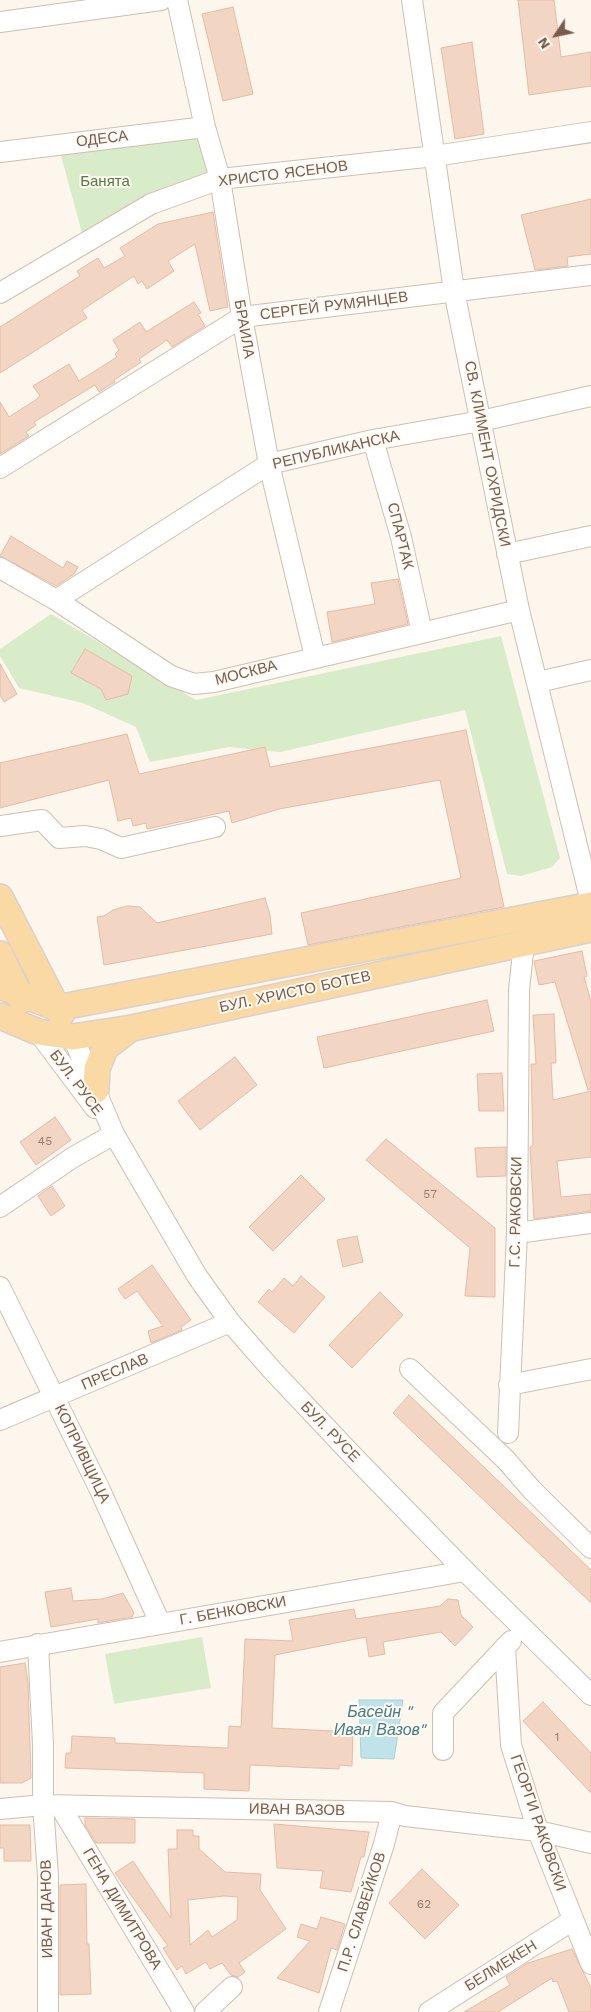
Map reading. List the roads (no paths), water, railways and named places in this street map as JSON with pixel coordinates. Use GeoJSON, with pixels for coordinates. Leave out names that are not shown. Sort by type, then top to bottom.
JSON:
{"type":"FeatureCollection","features":[{"type":"Feature","properties":{"kind":"main road"},"geometry":{"type":"LineString","coordinates":[[0,897],[73,1037]]}},
{"type":"Feature","properties":{"kind":"main road","name":"БУЛ. ХРИСТО БОТЕВ"},"geometry":{"type":"LineString","coordinates":[[10,991],[57,1008],[591,903]]}},
{"type":"Feature","properties":{"kind":"main road","name":"БУЛ. ХРИСТО БОТЕВ"},"geometry":{"type":"LineString","coordinates":[[0,1016],[38,1032],[73,1037],[132,1028],[591,929]]}},
{"type":"Feature","properties":{"kind":"main road"},"geometry":{"type":"LineString","coordinates":[[0,954],[10,991],[38,1032]]}},
{"type":"Feature","properties":{"kind":"main road"},"geometry":{"type":"LineString","coordinates":[[96,1090],[96,1069],[105,1048],[132,1028]]}},
{"type":"Feature","properties":{"kind":"street"},"geometry":{"type":"LineString","coordinates":[[0,22],[161,0]]}},
{"type":"Feature","properties":{"kind":"street","name":"БРАИЛА"},"geometry":{"type":"LineString","coordinates":[[177,0],[205,126],[220,179],[242,317],[269,464],[314,656]]}},
{"type":"Feature","properties":{"kind":"street","name":"СВ. КЛИМЕНТ ОХРИДСКИ"},"geometry":{"type":"LineString","coordinates":[[412,0],[454,291],[519,610],[591,903]]}},
{"type":"Feature","properties":{"kind":"street","name":"ОДЕСА"},"geometry":{"type":"LineString","coordinates":[[0,152],[205,126]]}},
{"type":"Feature","properties":{"kind":"street","name":"ХРИСТО ЯСЕНОВ"},"geometry":{"type":"LineString","coordinates":[[0,292],[150,204],[220,179],[435,156],[591,132]]}},
{"type":"Feature","properties":{"kind":"street","name":"СЕРГЕЙ РУМЯНЦЕВ"},"geometry":{"type":"LineString","coordinates":[[0,468],[242,317],[591,275]]}},
{"type":"Feature","properties":{"kind":"street","name":"РЕПУБЛИКАНСКА"},"geometry":{"type":"LineString","coordinates":[[56,600],[269,464],[373,440],[481,421],[591,396]]}},
{"type":"Feature","properties":{"kind":"street","name":"СПАРТАК"},"geometry":{"type":"LineString","coordinates":[[373,440],[401,537],[422,633]]}},
{"type":"Feature","properties":{"kind":"street"},"geometry":{"type":"LineString","coordinates":[[507,554],[591,536]]}},
{"type":"Feature","properties":{"kind":"street","name":"МОСКВА"},"geometry":{"type":"LineString","coordinates":[[0,568],[56,600],[171,676],[194,684],[214,682],[314,656],[519,610]]}},
{"type":"Feature","properties":{"kind":"street"},"geometry":{"type":"LineString","coordinates":[[538,682],[591,670]]}},
{"type":"Feature","properties":{"kind":"street"},"geometry":{"type":"LineString","coordinates":[[0,826],[42,820],[59,838],[84,836],[101,839],[121,848],[215,827]]}},
{"type":"Feature","properties":{"kind":"street","name":"Г.С. РАКОВСКИ"},"geometry":{"type":"LineString","coordinates":[[508,1433],[517,1233],[518,990],[524,943]]}},
{"type":"Feature","properties":{"kind":"street","name":"БУЛ. РУСЕ"},"geometry":{"type":"LineString","coordinates":[[38,1032],[114,1134],[197,1276],[230,1322],[310,1411],[466,1571],[591,1695]]}},
{"type":"Feature","properties":{"kind":"street","name":"БУЛ. РУСЕ"},"geometry":{"type":"LineString","coordinates":[[73,1037],[114,1134]]}},
{"type":"Feature","properties":{"kind":"street"},"geometry":{"type":"LineString","coordinates":[[0,1207],[72,1158],[114,1134]]}},
{"type":"Feature","properties":{"kind":"street"},"geometry":{"type":"LineString","coordinates":[[517,1233],[591,1223]]}},
{"type":"Feature","properties":{"kind":"street","name":"КОПРИВЩИЦА"},"geometry":{"type":"LineString","coordinates":[[0,1287],[100,1490],[160,1623]]}},
{"type":"Feature","properties":{"kind":"street","name":"ПРЕСЛАВ"},"geometry":{"type":"LineString","coordinates":[[0,1420],[230,1322]]}},
{"type":"Feature","properties":{"kind":"street"},"geometry":{"type":"LineString","coordinates":[[410,1369],[506,1460],[532,1490],[591,1548]]}},
{"type":"Feature","properties":{"kind":"street"},"geometry":{"type":"LineString","coordinates":[[509,1385],[591,1369]]}},
{"type":"Feature","properties":{"kind":"street","name":"Г. БЕНКОВСКИ"},"geometry":{"type":"LineString","coordinates":[[0,1652],[466,1571]]}},
{"type":"Feature","properties":{"kind":"street"},"geometry":{"type":"LineString","coordinates":[[443,1750],[443,1713],[524,1628]]}},
{"type":"Feature","properties":{"kind":"street"},"geometry":{"type":"LineString","coordinates":[[38,1644],[43,1745],[51,1806]]}},
{"type":"Feature","properties":{"kind":"street","name":"ГЕОРГИ РАКОВСКИ"},"geometry":{"type":"LineString","coordinates":[[505,1647],[511,1745],[538,1830],[591,1964]]}},
{"type":"Feature","properties":{"kind":"street","name":"ИВАН ВАЗОВ"},"geometry":{"type":"LineString","coordinates":[[0,1809],[51,1806],[392,1812],[405,1816],[538,1830],[591,1843]]}},
{"type":"Feature","properties":{"kind":"street","name":"ИВАН ДАНОВ"},"geometry":{"type":"LineString","coordinates":[[48,2012],[48,1876],[51,1806]]}},
{"type":"Feature","properties":{"kind":"street","name":"ГЕНА ДИМИТРОВА"},"geometry":{"type":"LineString","coordinates":[[51,1806],[184,2012]]}},
{"type":"Feature","properties":{"kind":"street","name":"П.Р. СЛАВЕЙКОВ"},"geometry":{"type":"LineString","coordinates":[[329,2012],[384,1844],[392,1812]]}},
{"type":"Feature","properties":{"kind":"street","name":"БЕЛМЕКЕН"},"geometry":{"type":"LineString","coordinates":[[429,2012],[573,1920]]}},
{"type":"Feature","properties":{"kind":"street"},"geometry":{"type":"LineString","coordinates":[[205,2012],[232,1987]]}},
{"type":"Feature","properties":{"kind":"water","name":"Басейн \" Иван Вазов\""},"geometry":{"type":"Polygon","coordinates":[[[359,1700],[403,1700],[394,1759],[361,1758],[359,1700]]]}},
{"type":"Feature","properties":{"kind":"park label","name":"Банята"},"geometry":{"type":"Point","coordinates":[105,182]}}]}
